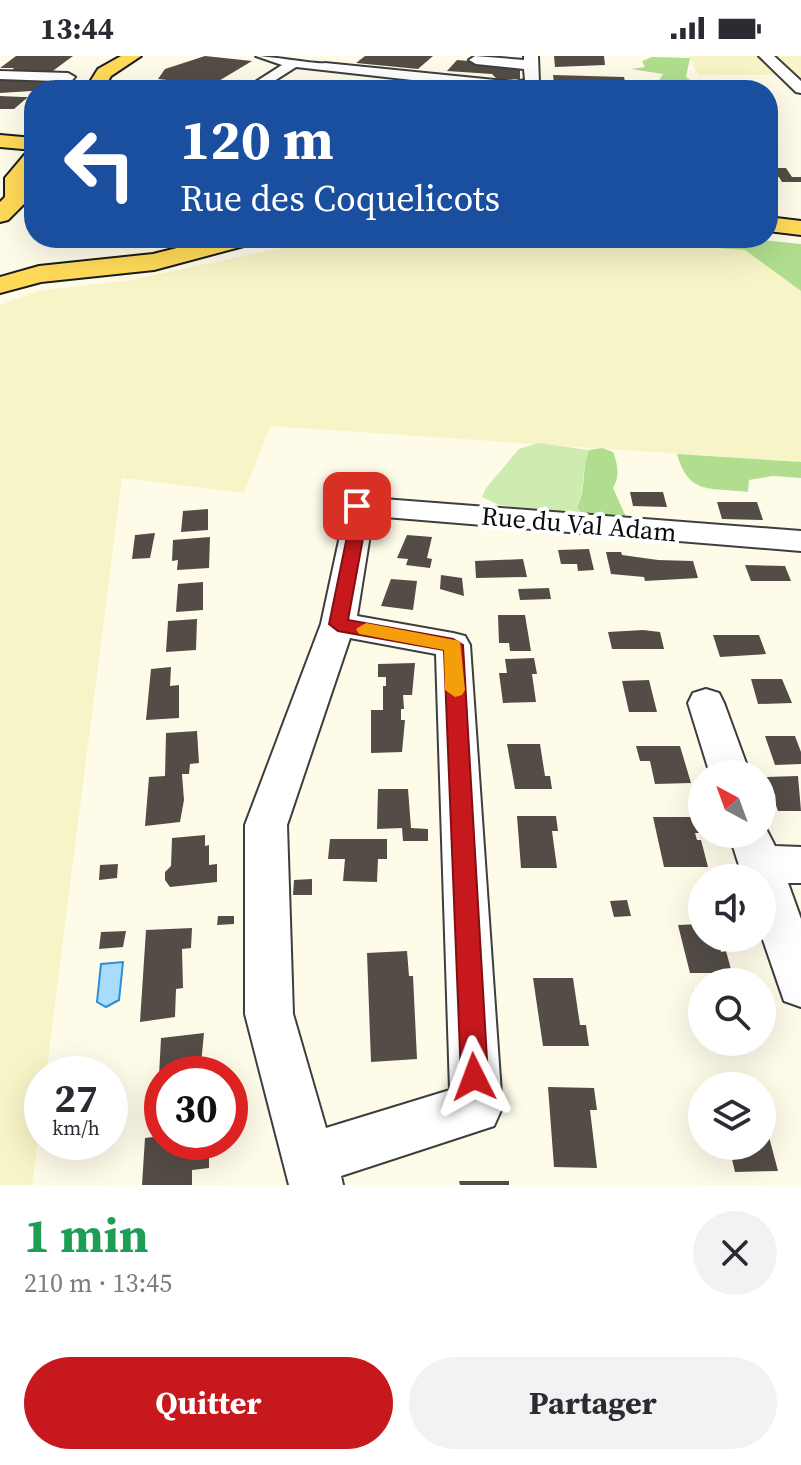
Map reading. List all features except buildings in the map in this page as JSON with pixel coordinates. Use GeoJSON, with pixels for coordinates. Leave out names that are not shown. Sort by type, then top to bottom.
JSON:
{"type":"FeatureCollection","features":[{"type":"Feature","properties":{"kind":"main road"},"geometry":{"type":"LineString","coordinates":[[105,80],[143,57]]}},
{"type":"Feature","properties":{"kind":"main road"},"geometry":{"type":"LineString","coordinates":[[0,123],[24,123]]}},
{"type":"Feature","properties":{"kind":"main road"},"geometry":{"type":"LineString","coordinates":[[0,141],[24,143]]}},
{"type":"Feature","properties":{"kind":"main road"},"geometry":{"type":"LineString","coordinates":[[0,148],[24,155]]}},
{"type":"Feature","properties":{"kind":"main road"},"geometry":{"type":"LineString","coordinates":[[0,215],[17,199],[16,178],[24,168]]}},
{"type":"Feature","properties":{"kind":"main road"},"geometry":{"type":"LineString","coordinates":[[778,225],[801,228]]}},
{"type":"Feature","properties":{"kind":"main road"},"geometry":{"type":"LineString","coordinates":[[2,265],[24,227]]}},
{"type":"Feature","properties":{"kind":"main road"},"geometry":{"type":"LineString","coordinates":[[778,233],[801,236]]}},
{"type":"Feature","properties":{"kind":"main road"},"geometry":{"type":"LineString","coordinates":[[2,265],[106,263],[174,248]]}},
{"type":"Feature","properties":{"kind":"main road"},"geometry":{"type":"LineString","coordinates":[[2,265],[39,274],[154,262],[208,248]]}},
{"type":"Feature","properties":{"kind":"street"},"geometry":{"type":"LineString","coordinates":[[263,56],[442,80]]}},
{"type":"Feature","properties":{"kind":"street"},"geometry":{"type":"LineString","coordinates":[[273,56],[292,62],[325,64]]}},
{"type":"Feature","properties":{"kind":"street"},"geometry":{"type":"LineString","coordinates":[[766,56],[801,89]]}},
{"type":"Feature","properties":{"kind":"street"},"geometry":{"type":"LineString","coordinates":[[0,74],[62,74],[79,60]]}},
{"type":"Feature","properties":{"kind":"street"},"geometry":{"type":"LineString","coordinates":[[267,80],[290,66],[290,60]]}},
{"type":"Feature","properties":{"kind":"street"},"geometry":{"type":"LineString","coordinates":[[476,60],[532,60]]}},
{"type":"Feature","properties":{"kind":"street"},"geometry":{"type":"LineString","coordinates":[[325,64],[330,75],[382,80]]}},
{"type":"Feature","properties":{"kind":"street"},"geometry":{"type":"LineString","coordinates":[[415,77],[431,64]]}},
{"type":"Feature","properties":{"kind":"street"},"geometry":{"type":"LineString","coordinates":[[0,74],[68,77],[65,80]]}},
{"type":"Feature","properties":{"kind":"street","name":"Rue du Val Adam"},"geometry":{"type":"LineString","coordinates":[[338,624],[358,522],[357,506],[801,541]]}},
{"type":"Feature","properties":{"kind":"street"},"geometry":{"type":"LineString","coordinates":[[338,624],[453,645],[476,1108],[314,1172],[269,1014],[266,825],[338,624]]}},
{"type":"Feature","properties":{"kind":"street"},"geometry":{"type":"LineString","coordinates":[[706,703],[725,760]]}},
{"type":"Feature","properties":{"kind":"street"},"geometry":{"type":"LineString","coordinates":[[770,854],[801,985]]}},
{"type":"Feature","properties":{"kind":"shaded area"},"geometry":{"type":"Polygon","coordinates":[[[689,56],[801,56],[801,95],[780,75],[698,75],[689,56]]]}},
{"type":"Feature","properties":{"kind":"shaded area"},"geometry":{"type":"Polygon","coordinates":[[[282,248],[745,250],[801,291],[801,462],[270,426],[244,493],[122,478],[48,1056],[24,1056],[24,1160],[35,1160],[32,1185],[0,1185],[0,305],[38,291],[130,280],[282,248]]]}},
{"type":"Feature","properties":{"kind":"green space"},"geometry":{"type":"Polygon","coordinates":[[[652,57],[690,58],[686,77],[690,80],[659,80],[663,74],[631,69],[645,67],[642,61],[652,57]]]}},
{"type":"Feature","properties":{"kind":"green space"},"geometry":{"type":"Polygon","coordinates":[[[778,242],[801,244],[801,291],[745,250],[716,248],[778,248],[778,242]]]}},
{"type":"Feature","properties":{"kind":"green space"},"geometry":{"type":"Polygon","coordinates":[[[538,443],[589,450],[577,507],[581,515],[499,505],[482,497],[519,449],[538,443]]]}},
{"type":"Feature","properties":{"kind":"green space"},"geometry":{"type":"Polygon","coordinates":[[[602,448],[613,452],[615,457],[617,475],[613,488],[627,519],[581,515],[577,507],[589,450],[602,448]]]}},
{"type":"Feature","properties":{"kind":"green space"},"geometry":{"type":"Polygon","coordinates":[[[677,454],[801,462],[801,478],[773,476],[749,480],[748,492],[712,489],[688,477],[677,454]]]}},
{"type":"Feature","properties":{"kind":"water"},"geometry":{"type":"Polygon","coordinates":[[[123,962],[119,1000],[106,1007],[97,1002],[101,964],[123,962]]]}},
{"type":"Feature","properties":{"kind":"slow traffic"},"geometry":{"type":"LineString","coordinates":[[366,629],[453,645],[455,690]]}},
{"type":"Feature","properties":{"kind":"route"},"geometry":{"type":"LineString","coordinates":[[357,506],[358,522],[338,624],[453,645],[474,1077]]}}]}
